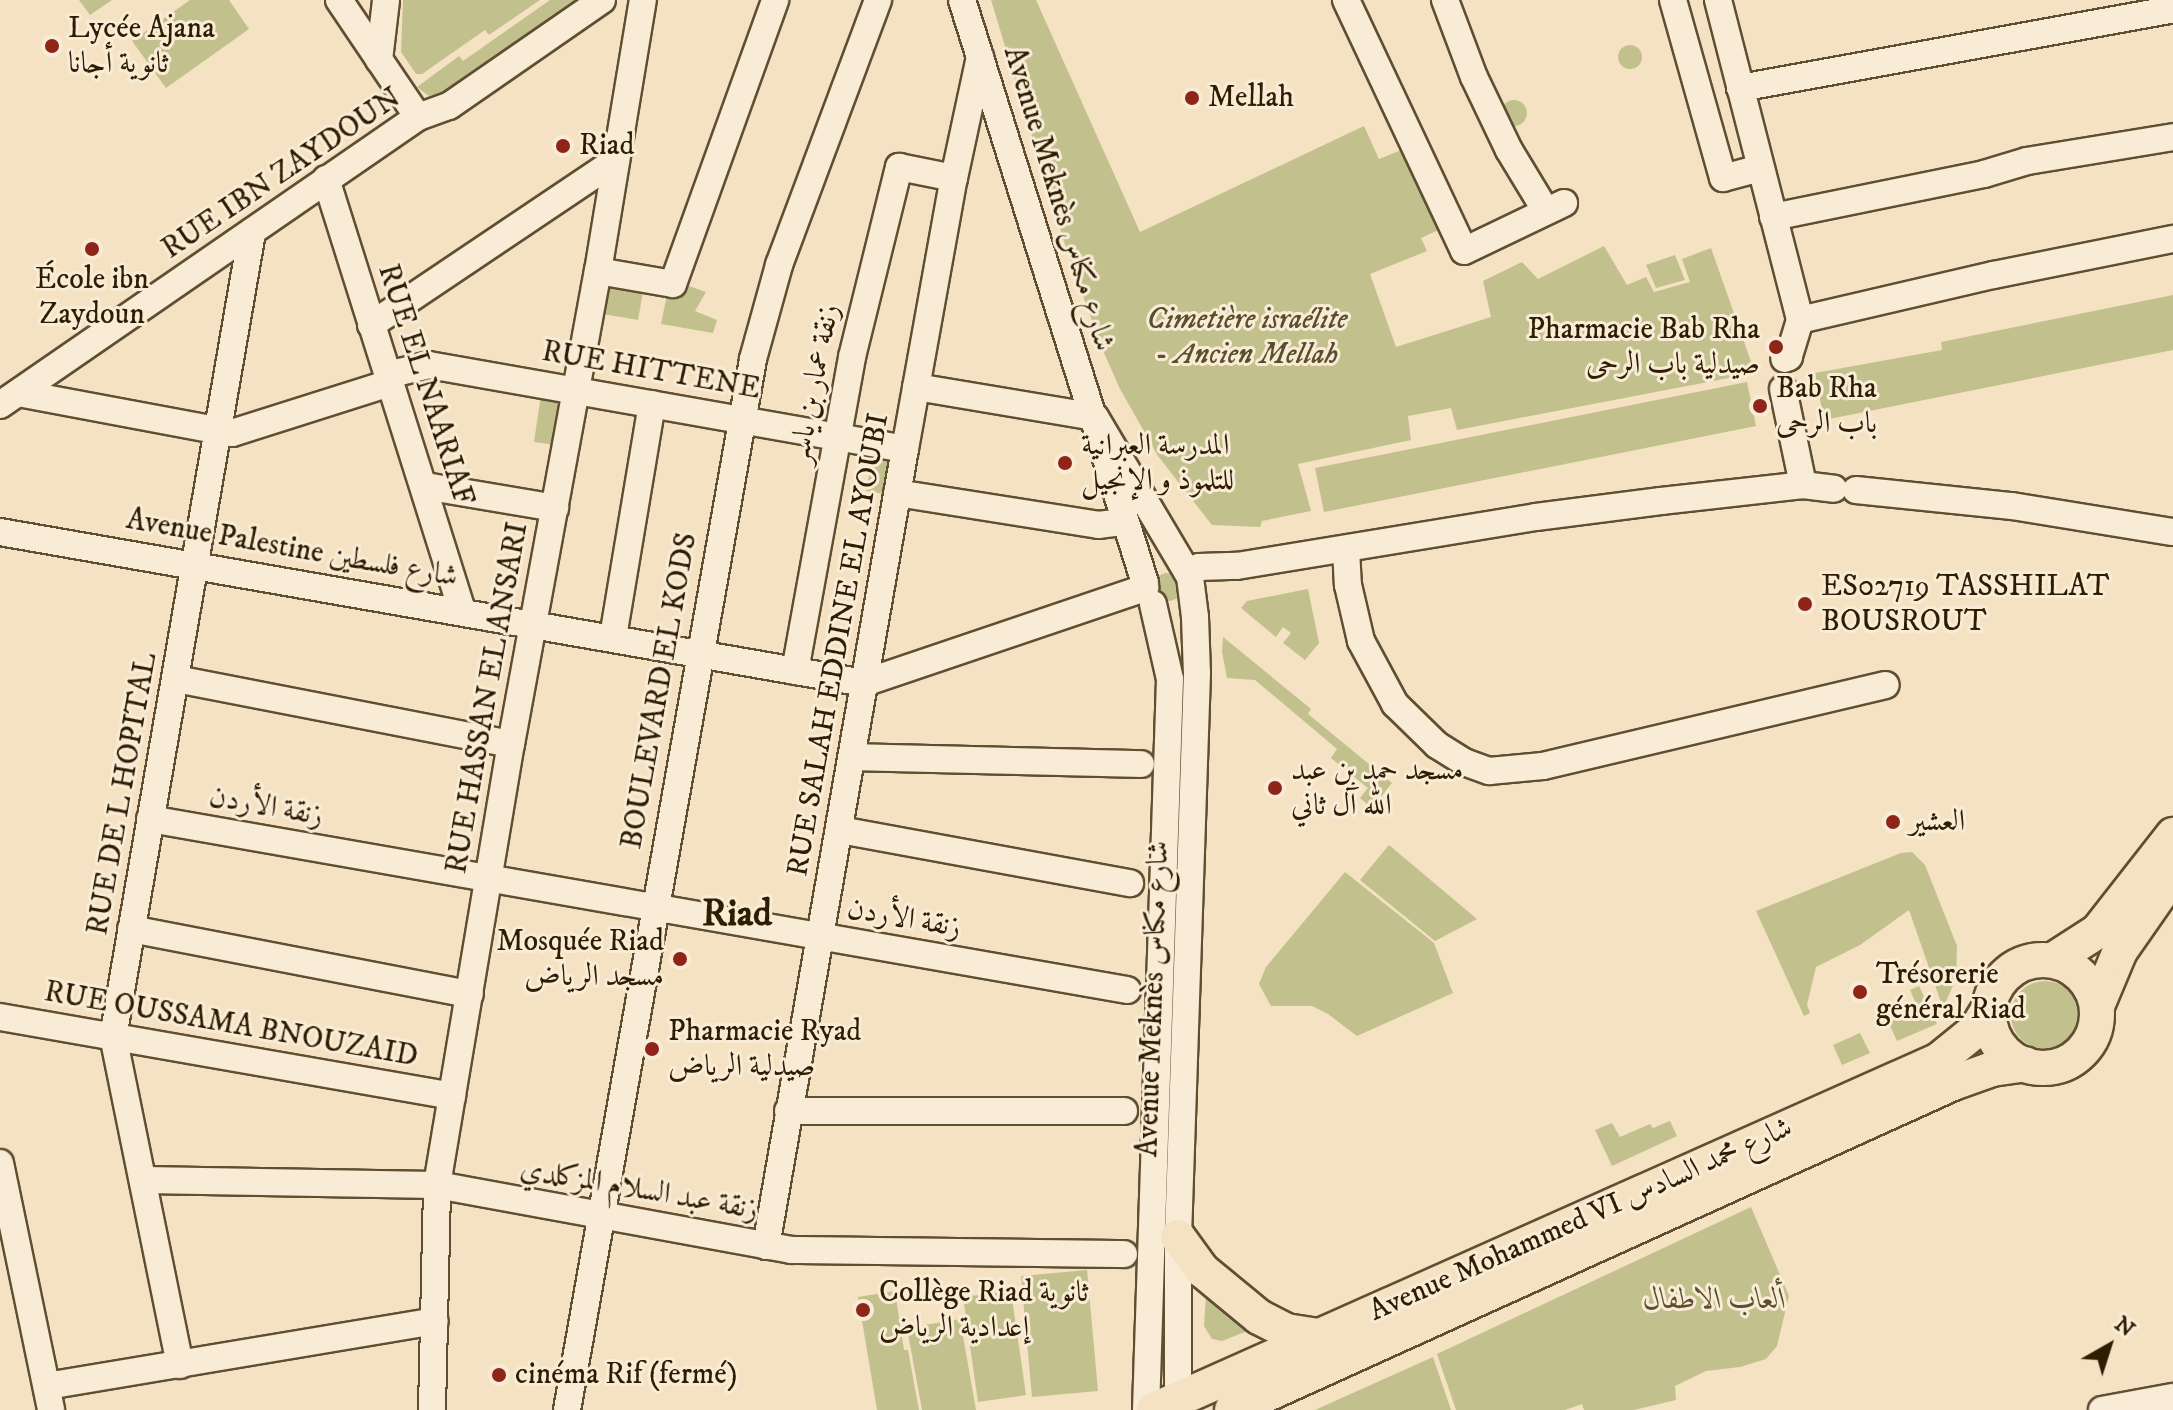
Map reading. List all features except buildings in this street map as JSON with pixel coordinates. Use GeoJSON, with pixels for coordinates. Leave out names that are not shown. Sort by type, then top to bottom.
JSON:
{"type":"FeatureCollection","features":[{"type":"Feature","properties":{"kind":"main road"},"geometry":{"type":"LineString","coordinates":[[2173,835],[2098,931],[2053,960],[2028,961],[2012,969],[1999,982],[1989,1008],[1991,1025],[1998,1042],[2010,1056],[2026,1064],[2055,1066],[2082,1052],[2095,1031],[2097,1006],[2120,951],[2173,875]]}},
{"type":"Feature","properties":{"kind":"main road"},"geometry":{"type":"LineString","coordinates":[[2053,960],[2082,976],[2097,1006]]}},
{"type":"Feature","properties":{"kind":"main road","name":"Avenue Mohammed VI شارع محمد السادس"},"geometry":{"type":"LineString","coordinates":[[1167,1393],[1322,1337],[1939,1060],[1976,1030],[1989,1008]]}},
{"type":"Feature","properties":{"kind":"main road","name":"Avenue Mohammed VI شارع محمد السادس"},"geometry":{"type":"LineString","coordinates":[[1232,1410],[1953,1083],[1992,1069],[2026,1064]]}},
{"type":"Feature","properties":{"kind":"main road"},"geometry":{"type":"LineString","coordinates":[[1178,1237],[1202,1270],[1248,1310],[1286,1331],[1322,1337]]}},
{"type":"Feature","properties":{"kind":"street"},"geometry":{"type":"LineString","coordinates":[[339,0],[418,117]]}},
{"type":"Feature","properties":{"kind":"street"},"geometry":{"type":"LineString","coordinates":[[379,60],[386,0]]}},
{"type":"Feature","properties":{"kind":"street","name":"RUE IBN ZAYDOUN"},"geometry":{"type":"LineString","coordinates":[[9,399],[418,117],[449,106],[602,0]]}},
{"type":"Feature","properties":{"kind":"street","name":"RUE HASSAN EL ANSARI"},"geometry":{"type":"LineString","coordinates":[[432,1410],[437,1185],[511,744],[598,271],[643,0]]}},
{"type":"Feature","properties":{"kind":"street"},"geometry":{"type":"LineString","coordinates":[[598,271],[673,284],[775,0]]}},
{"type":"Feature","properties":{"kind":"street","name":"BOULEVARD EL KODS"},"geometry":{"type":"LineString","coordinates":[[567,1410],[753,359],[779,265],[878,0]]}},
{"type":"Feature","properties":{"kind":"street","name":"Avenue Meknès شارع مكناس"},"geometry":{"type":"LineString","coordinates":[[962,0],[1065,333],[1095,417],[1170,679],[1167,1393]]}},
{"type":"Feature","properties":{"kind":"street"},"geometry":{"type":"LineString","coordinates":[[1346,0],[1379,64],[1464,251],[1555,207],[1509,150],[1474,77],[1455,3]]}},
{"type":"Feature","properties":{"kind":"street"},"geometry":{"type":"LineString","coordinates":[[1673,0],[1723,178],[1760,168]]}},
{"type":"Feature","properties":{"kind":"street"},"geometry":{"type":"LineString","coordinates":[[1718,0],[1800,320],[1789,357],[1784,359]]}},
{"type":"Feature","properties":{"kind":"street"},"geometry":{"type":"LineString","coordinates":[[1740,88],[2173,9]]}},
{"type":"Feature","properties":{"kind":"street","name":"RUE SALAH EDDINE EL AYOUBI"},"geometry":{"type":"LineString","coordinates":[[766,1246],[916,387],[954,178],[980,57]]}},
{"type":"Feature","properties":{"kind":"street"},"geometry":{"type":"LineString","coordinates":[[1773,217],[1984,174],[2027,161],[2173,137]]}},
{"type":"Feature","properties":{"kind":"street"},"geometry":{"type":"LineString","coordinates":[[371,325],[615,161]]}},
{"type":"Feature","properties":{"kind":"street","name":"زنقة عمار بن ياسر"},"geometry":{"type":"LineString","coordinates":[[795,671],[836,436],[867,288],[899,167],[954,178]]}},
{"type":"Feature","properties":{"kind":"street","name":"RUE EL NAARIAF"},"geometry":{"type":"LineString","coordinates":[[326,179],[462,610]]}},
{"type":"Feature","properties":{"kind":"street","name":"RUE DE L HOPITAL"},"geometry":{"type":"LineString","coordinates":[[180,1365],[113,1037],[252,232]]}},
{"type":"Feature","properties":{"kind":"street"},"geometry":{"type":"LineString","coordinates":[[1800,320],[1994,275],[2173,239]]}},
{"type":"Feature","properties":{"kind":"street","name":"RUE HITTENE"},"geometry":{"type":"LineString","coordinates":[[220,431],[232,433],[429,365],[905,449]]}},
{"type":"Feature","properties":{"kind":"street"},"geometry":{"type":"LineString","coordinates":[[916,387],[1095,417]]}},
{"type":"Feature","properties":{"kind":"street"},"geometry":{"type":"LineString","coordinates":[[1783,389],[1803,485]]}},
{"type":"Feature","properties":{"kind":"street"},"geometry":{"type":"LineString","coordinates":[[9,399],[220,431]]}},
{"type":"Feature","properties":{"kind":"street"},"geometry":{"type":"LineString","coordinates":[[613,637],[652,404]]}},
{"type":"Feature","properties":{"kind":"street","name":"Avenue Meknès شارع مكناس"},"geometry":{"type":"LineString","coordinates":[[1095,417],[1189,580],[1197,673],[1178,1237],[1167,1393],[1146,1410]]}},
{"type":"Feature","properties":{"kind":"street"},"geometry":{"type":"LineString","coordinates":[[1189,580],[1237,566],[1536,517],[1803,485],[1999,505],[2173,532]]}},
{"type":"Feature","properties":{"kind":"street"},"geometry":{"type":"LineString","coordinates":[[425,486],[555,508]]}},
{"type":"Feature","properties":{"kind":"street"},"geometry":{"type":"LineString","coordinates":[[897,493],[1098,525],[1124,522]]}},
{"type":"Feature","properties":{"kind":"street","name":"Avenue Palestine شارع فلسطين"},"geometry":{"type":"LineString","coordinates":[[0,532],[462,610],[864,683],[1144,594]]}},
{"type":"Feature","properties":{"kind":"street"},"geometry":{"type":"LineString","coordinates":[[1346,549],[1350,600],[1361,641],[1395,704],[1437,745],[1464,762],[1489,771],[1543,766],[1886,685]]}},
{"type":"Feature","properties":{"kind":"street"},"geometry":{"type":"LineString","coordinates":[[1174,564],[1189,580],[1186,602],[1176,609],[1163,610],[1144,594],[1150,572],[1161,565],[1174,564]]}},
{"type":"Feature","properties":{"kind":"street"},"geometry":{"type":"LineString","coordinates":[[176,679],[511,744]]}},
{"type":"Feature","properties":{"kind":"street"},"geometry":{"type":"LineString","coordinates":[[852,757],[1141,764]]}},
{"type":"Feature","properties":{"kind":"street","name":"زنقة الأردن"},"geometry":{"type":"LineString","coordinates":[[150,819],[1127,990]]}},
{"type":"Feature","properties":{"kind":"street"},"geometry":{"type":"LineString","coordinates":[[840,830],[1130,883]]}},
{"type":"Feature","properties":{"kind":"street"},"geometry":{"type":"LineString","coordinates":[[131,929],[470,994]]}},
{"type":"Feature","properties":{"kind":"street","name":"RUE OUSSAMA BNOUZAID"},"geometry":{"type":"LineString","coordinates":[[0,1017],[452,1096]]}},
{"type":"Feature","properties":{"kind":"street"},"geometry":{"type":"LineString","coordinates":[[788,1111],[1124,1111]]}},
{"type":"Feature","properties":{"kind":"street"},"geometry":{"type":"LineString","coordinates":[[0,1163],[49,1398],[180,1365],[435,1321]]}},
{"type":"Feature","properties":{"kind":"street","name":"زنقة عبد السلام المزكلدي"},"geometry":{"type":"LineString","coordinates":[[143,1180],[437,1185],[791,1250],[1124,1254]]}},
{"type":"Feature","properties":{"kind":"street"},"geometry":{"type":"LineString","coordinates":[[2102,1410],[2173,1397]]}},
{"type":"Feature","properties":{"kind":"green space"},"geometry":{"type":"Polygon","coordinates":[[[79,0],[112,0],[90,15],[79,0]]]}},
{"type":"Feature","properties":{"kind":"green space"},"geometry":{"type":"Polygon","coordinates":[[[190,0],[229,0],[249,29],[166,88],[132,41],[190,0]]]}},
{"type":"Feature","properties":{"kind":"green space"},"geometry":{"type":"Polygon","coordinates":[[[403,0],[540,0],[489,35],[485,30],[422,74],[416,74],[401,52],[403,0]]]}},
{"type":"Feature","properties":{"kind":"green space"},"geometry":{"type":"Polygon","coordinates":[[[550,0],[584,0],[448,93],[429,96],[417,87],[459,56],[463,61],[550,0]]]}},
{"type":"Feature","properties":{"kind":"green space","name":"Cimetière israélite - Ancien Mellah"},"geometry":{"type":"Polygon","coordinates":[[[991,0],[1036,0],[1140,232],[1364,126],[1379,159],[1409,147],[1445,227],[1421,238],[1427,251],[1370,274],[1396,347],[1491,317],[1483,281],[1522,262],[1538,279],[1604,246],[1627,285],[1646,277],[1654,292],[1690,282],[1682,259],[1711,248],[1755,373],[1457,430],[1451,408],[1408,416],[1411,440],[1298,464],[1311,511],[1262,521],[1260,527],[1212,525],[1158,456],[1120,389],[1101,346],[1066,248],[991,0]]]}},
{"type":"Feature","properties":{"kind":"green space"},"geometry":{"type":"Polygon","coordinates":[[[1630,45],[1638,49],[1642,57],[1638,65],[1630,69],[1622,65],[1618,57],[1622,49],[1630,45]]]}},
{"type":"Feature","properties":{"kind":"green space"},"geometry":{"type":"Polygon","coordinates":[[[1514,100],[1523,104],[1527,113],[1523,122],[1514,126],[1505,122],[1501,113],[1505,104],[1514,100]]]}},
{"type":"Feature","properties":{"kind":"green space"},"geometry":{"type":"Polygon","coordinates":[[[1675,255],[1685,280],[1656,288],[1646,265],[1675,255]]]}},
{"type":"Feature","properties":{"kind":"green space"},"geometry":{"type":"Polygon","coordinates":[[[609,280],[644,286],[638,320],[603,314],[609,280]]]}},
{"type":"Feature","properties":{"kind":"green space"},"geometry":{"type":"Polygon","coordinates":[[[680,283],[706,292],[695,311],[717,320],[713,333],[661,324],[668,290],[680,283]]]}},
{"type":"Feature","properties":{"kind":"green space"},"geometry":{"type":"Polygon","coordinates":[[[2173,295],[2173,350],[1824,420],[1815,373],[1942,350],[1941,342],[2173,295]]]}},
{"type":"Feature","properties":{"kind":"green space"},"geometry":{"type":"Polygon","coordinates":[[[1747,382],[1756,426],[1324,512],[1315,468],[1747,382]]]}},
{"type":"Feature","properties":{"kind":"green space"},"geometry":{"type":"Polygon","coordinates":[[[541,395],[563,399],[556,445],[534,442],[541,395]]]}},
{"type":"Feature","properties":{"kind":"green space"},"geometry":{"type":"Polygon","coordinates":[[[873,453],[891,457],[885,494],[866,491],[873,453]]]}},
{"type":"Feature","properties":{"kind":"green space"},"geometry":{"type":"Polygon","coordinates":[[[1168,573],[1178,577],[1182,587],[1178,597],[1168,601],[1158,597],[1154,587],[1158,577],[1168,573]]]}},
{"type":"Feature","properties":{"kind":"green space"},"geometry":{"type":"Polygon","coordinates":[[[1308,589],[1319,643],[1305,660],[1283,643],[1291,633],[1283,627],[1276,637],[1241,608],[1247,601],[1308,589]]]}},
{"type":"Feature","properties":{"kind":"green space"},"geometry":{"type":"Polygon","coordinates":[[[1223,637],[1311,709],[1308,714],[1392,783],[1372,808],[1360,798],[1368,788],[1331,758],[1337,749],[1255,680],[1227,678],[1222,652],[1223,637]]]}},
{"type":"Feature","properties":{"kind":"green space"},"geometry":{"type":"Polygon","coordinates":[[[1389,845],[1477,919],[1435,941],[1360,880],[1389,845]]]}},
{"type":"Feature","properties":{"kind":"green space"},"geometry":{"type":"Polygon","coordinates":[[[1912,852],[1925,865],[1957,946],[1956,979],[1943,1008],[1909,910],[1860,945],[1816,967],[1807,1005],[1810,1013],[1804,1016],[1756,911],[1901,853],[1912,852]]]}},
{"type":"Feature","properties":{"kind":"green space"},"geometry":{"type":"Polygon","coordinates":[[[1345,872],[1434,943],[1453,993],[1357,1036],[1312,1006],[1271,1006],[1259,984],[1266,967],[1345,872]]]}},
{"type":"Feature","properties":{"kind":"green space"},"geometry":{"type":"Polygon","coordinates":[[[2045,981],[2069,991],[2079,1015],[2069,1039],[2045,1049],[2021,1039],[2011,1015],[2021,991],[2045,981]]]}},
{"type":"Feature","properties":{"kind":"green space"},"geometry":{"type":"Polygon","coordinates":[[[1919,986],[1937,1024],[1897,1041],[1887,1019],[1917,1006],[1910,990],[1919,986]]]}},
{"type":"Feature","properties":{"kind":"green space"},"geometry":{"type":"Polygon","coordinates":[[[1860,1033],[1870,1053],[1842,1065],[1833,1045],[1860,1033]]]}},
{"type":"Feature","properties":{"kind":"green space"},"geometry":{"type":"Polygon","coordinates":[[[1670,1121],[1677,1136],[1612,1166],[1595,1130],[1612,1123],[1620,1137],[1650,1124],[1653,1128],[1670,1121]]]}},
{"type":"Feature","properties":{"kind":"green space","name":"ألعاب الاطفال"},"geometry":{"type":"Polygon","coordinates":[[[1751,1207],[1789,1296],[1777,1346],[1766,1359],[1740,1367],[1706,1371],[1675,1386],[1676,1400],[1634,1410],[1584,1410],[1582,1404],[1565,1410],[1456,1410],[1437,1354],[1751,1207]]]}},
{"type":"Feature","properties":{"kind":"green space"},"geometry":{"type":"Polygon","coordinates":[[[1087,1270],[1098,1391],[1032,1397],[1021,1276],[1087,1270]]]}},
{"type":"Feature","properties":{"kind":"green space"},"geometry":{"type":"Polygon","coordinates":[[[895,1291],[904,1350],[908,1350],[919,1410],[877,1410],[858,1297],[895,1291]]]}},
{"type":"Feature","properties":{"kind":"green space"},"geometry":{"type":"Polygon","coordinates":[[[1011,1291],[1026,1395],[978,1402],[963,1297],[1011,1291]]]}},
{"type":"Feature","properties":{"kind":"green space"},"geometry":{"type":"Polygon","coordinates":[[[1206,1296],[1250,1330],[1222,1341],[1212,1339],[1204,1326],[1206,1296]]]}},
{"type":"Feature","properties":{"kind":"green space"},"geometry":{"type":"Polygon","coordinates":[[[960,1319],[976,1410],[922,1410],[907,1328],[960,1319]]]}},
{"type":"Feature","properties":{"kind":"green space"},"geometry":{"type":"Polygon","coordinates":[[[1433,1357],[1451,1410],[1315,1410],[1433,1357]]]}},
{"type":"Feature","properties":{"kind":"place","name":"Lycée Ajana ثانوية أجانا"},"geometry":{"type":"Point","coordinates":[52,46]}},
{"type":"Feature","properties":{"kind":"place","name":"Mellah"},"geometry":{"type":"Point","coordinates":[1192,98]}},
{"type":"Feature","properties":{"kind":"place","name":"Riad"},"geometry":{"type":"Point","coordinates":[563,146]}},
{"type":"Feature","properties":{"kind":"place","name":"École ibn Zaydoun"},"geometry":{"type":"Point","coordinates":[92,249]}},
{"type":"Feature","properties":{"kind":"place","name":"Pharmacie Bab Rha صيدلية باب الرحى"},"geometry":{"type":"Point","coordinates":[1776,347]}},
{"type":"Feature","properties":{"kind":"place","name":"Bab Rha باب الرحى"},"geometry":{"type":"Point","coordinates":[1760,406]}},
{"type":"Feature","properties":{"kind":"place","name":"المدرسة العبرانية للتلموذ و الإنجيل"},"geometry":{"type":"Point","coordinates":[1065,463]}},
{"type":"Feature","properties":{"kind":"place","name":"ES02719 TASSHILAT BOUSROUT"},"geometry":{"type":"Point","coordinates":[1805,604]}},
{"type":"Feature","properties":{"kind":"place","name":"مسجد حمد بن عبد الله آل ثاني"},"geometry":{"type":"Point","coordinates":[1275,788]}},
{"type":"Feature","properties":{"kind":"place","name":"العشير"},"geometry":{"type":"Point","coordinates":[1893,822]}},
{"type":"Feature","properties":{"kind":"place","name":"Mosquée Riad مسجد الرياض"},"geometry":{"type":"Point","coordinates":[680,959]}},
{"type":"Feature","properties":{"kind":"place","name":"Trésorerie général Riad"},"geometry":{"type":"Point","coordinates":[1860,992]}},
{"type":"Feature","properties":{"kind":"place","name":"Pharmacie Ryad صيدلية الرياض"},"geometry":{"type":"Point","coordinates":[652,1049]}},
{"type":"Feature","properties":{"kind":"place","name":"Collège Riad ثانوية إعدادية الرياض"},"geometry":{"type":"Point","coordinates":[863,1310]}},
{"type":"Feature","properties":{"kind":"place","name":"cinéma Rif (fermé)"},"geometry":{"type":"Point","coordinates":[499,1375]}},
{"type":"Feature","properties":{"kind":"district","name":"Riad"},"geometry":{"type":"Point","coordinates":[737,915]}}]}
